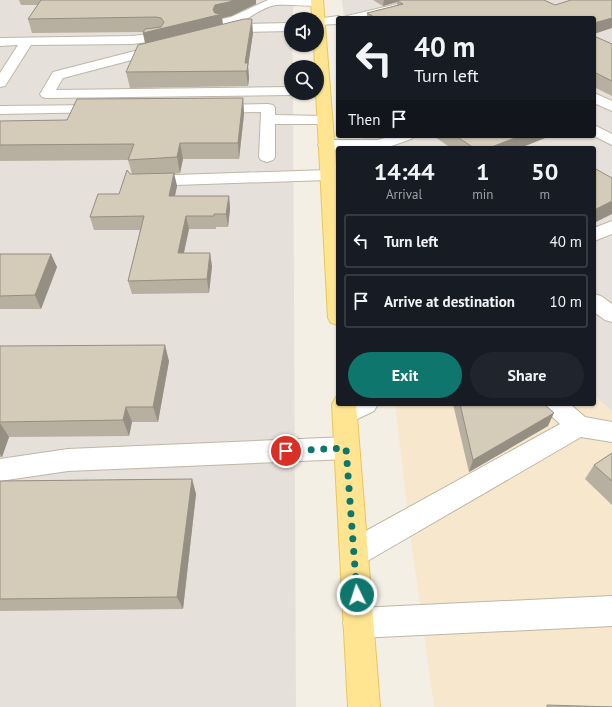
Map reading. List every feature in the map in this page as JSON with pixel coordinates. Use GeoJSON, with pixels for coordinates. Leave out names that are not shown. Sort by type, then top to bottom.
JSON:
{"type":"FeatureCollection","features":[{"type":"Feature","properties":{"kind":"main road"},"geometry":{"type":"LineString","coordinates":[[317,2],[317,12]]}},
{"type":"Feature","properties":{"kind":"main road"},"geometry":{"type":"LineString","coordinates":[[322,100],[325,120],[328,175],[335,222],[336,254]]}},
{"type":"Feature","properties":{"kind":"main road"},"geometry":{"type":"LineString","coordinates":[[352,408],[346,448],[364,707]]}},
{"type":"Feature","properties":{"kind":"lane"},"geometry":{"type":"LineString","coordinates":[[365,16],[427,0]]}},
{"type":"Feature","properties":{"kind":"lane"},"geometry":{"type":"LineString","coordinates":[[284,27],[210,31],[273,2],[317,2]]}},
{"type":"Feature","properties":{"kind":"lane"},"geometry":{"type":"LineString","coordinates":[[324,24],[336,20]]}},
{"type":"Feature","properties":{"kind":"lane"},"geometry":{"type":"LineString","coordinates":[[0,42],[172,40],[58,75],[47,94],[186,93],[284,90]]}},
{"type":"Feature","properties":{"kind":"lane"},"geometry":{"type":"LineString","coordinates":[[0,83],[28,41]]}},
{"type":"Feature","properties":{"kind":"lane"},"geometry":{"type":"LineString","coordinates":[[596,98],[612,106]]}},
{"type":"Feature","properties":{"kind":"lane"},"geometry":{"type":"LineString","coordinates":[[197,109],[268,108],[267,156]]}},
{"type":"Feature","properties":{"kind":"lane"},"geometry":{"type":"LineString","coordinates":[[0,110],[118,109]]}},
{"type":"Feature","properties":{"kind":"lane"},"geometry":{"type":"LineString","coordinates":[[268,119],[325,120]]}},
{"type":"Feature","properties":{"kind":"lane"},"geometry":{"type":"LineString","coordinates":[[596,131],[612,140]]}},
{"type":"Feature","properties":{"kind":"lane"},"geometry":{"type":"LineString","coordinates":[[326,145],[380,145],[401,138]]}},
{"type":"Feature","properties":{"kind":"lane"},"geometry":{"type":"LineString","coordinates":[[405,138],[414,146]]}},
{"type":"Feature","properties":{"kind":"lane"},"geometry":{"type":"LineString","coordinates":[[139,181],[328,175]]}},
{"type":"Feature","properties":{"kind":"lane"},"geometry":{"type":"LineString","coordinates":[[596,234],[612,227]]}},
{"type":"Feature","properties":{"kind":"lane"},"geometry":{"type":"LineString","coordinates":[[596,303],[612,315]]}},
{"type":"Feature","properties":{"kind":"lane"},"geometry":{"type":"LineString","coordinates":[[556,406],[578,426],[612,432]]}},
{"type":"Feature","properties":{"kind":"lane"},"geometry":{"type":"LineString","coordinates":[[354,553],[578,426]]}},
{"type":"Feature","properties":{"kind":"lane"},"geometry":{"type":"LineString","coordinates":[[0,470],[68,460],[346,448]]}},
{"type":"Feature","properties":{"kind":"lane"},"geometry":{"type":"LineString","coordinates":[[358,623],[612,611]]}},
{"type":"Feature","properties":{"kind":"shaded area"},"geometry":{"type":"Polygon","coordinates":[[[0,0],[293,0],[293,12],[284,12],[284,52],[292,52],[293,60],[284,60],[284,100],[293,100],[296,707],[0,707],[0,0]]]}},
{"type":"Feature","properties":{"kind":"shaded area"},"geometry":{"type":"Polygon","coordinates":[[[342,0],[612,0],[612,411],[596,397],[596,146],[364,146],[362,138],[596,138],[596,16],[344,16],[342,0]]]}},
{"type":"Feature","properties":{"kind":"shaded area"},"geometry":{"type":"Polygon","coordinates":[[[596,397],[612,411],[612,707],[434,707],[411,539],[395,406],[596,406],[596,397]]]}},
{"type":"Feature","properties":{"kind":"building"},"geometry":{"type":"Polygon","coordinates":[[[41,0],[233,0],[215,5],[213,10],[215,13],[222,14],[143,33],[145,29],[161,27],[164,22],[161,18],[156,17],[28,19],[41,0]]]}},
{"type":"Feature","properties":{"kind":"building"},"geometry":{"type":"Polygon","coordinates":[[[544,0],[555,5],[571,0],[612,0],[612,18],[596,22],[596,16],[372,16],[367,13],[403,4],[397,1],[544,0]]]}},
{"type":"Feature","properties":{"kind":"building"},"geometry":{"type":"Polygon","coordinates":[[[244,19],[252,19],[245,63],[248,63],[247,71],[126,72],[138,45],[244,19]]]}},
{"type":"Feature","properties":{"kind":"building"},"geometry":{"type":"Polygon","coordinates":[[[596,37],[612,44],[612,81],[596,73],[596,37]]]}},
{"type":"Feature","properties":{"kind":"building"},"geometry":{"type":"Polygon","coordinates":[[[243,98],[238,143],[180,143],[177,157],[128,160],[134,144],[0,145],[0,121],[67,120],[77,99],[243,98]]]}},
{"type":"Feature","properties":{"kind":"building"},"geometry":{"type":"Polygon","coordinates":[[[459,138],[515,138],[494,146],[471,146],[459,138]]]}},
{"type":"Feature","properties":{"kind":"building"},"geometry":{"type":"Polygon","coordinates":[[[596,169],[612,178],[612,201],[596,209],[596,169]]]}},
{"type":"Feature","properties":{"kind":"building"},"geometry":{"type":"Polygon","coordinates":[[[127,170],[130,174],[174,173],[169,196],[229,196],[226,214],[214,214],[214,216],[186,216],[178,253],[210,253],[207,279],[128,281],[144,216],[90,217],[98,194],[119,194],[127,170]]]}},
{"type":"Feature","properties":{"kind":"building"},"geometry":{"type":"Polygon","coordinates":[[[0,254],[51,254],[35,295],[0,296],[0,254]]]}},
{"type":"Feature","properties":{"kind":"building"},"geometry":{"type":"Polygon","coordinates":[[[165,345],[153,407],[126,407],[123,420],[0,422],[0,346],[165,345]]]}},
{"type":"Feature","properties":{"kind":"building"},"geometry":{"type":"Polygon","coordinates":[[[460,406],[546,406],[554,413],[473,460],[460,406]]]}},
{"type":"Feature","properties":{"kind":"building"},"geometry":{"type":"Polygon","coordinates":[[[612,453],[612,481],[594,465],[612,453]]]}},
{"type":"Feature","properties":{"kind":"building"},"geometry":{"type":"Polygon","coordinates":[[[192,479],[177,597],[0,599],[0,481],[192,479]]]}},
{"type":"Feature","properties":{"kind":"building"},"geometry":{"type":"Polygon","coordinates":[[[547,705],[612,707],[547,707],[547,705]]]}},
{"type":"Feature","properties":{"kind":"route"},"geometry":{"type":"LineString","coordinates":[[286,451],[346,448],[357,595]]}}]}
